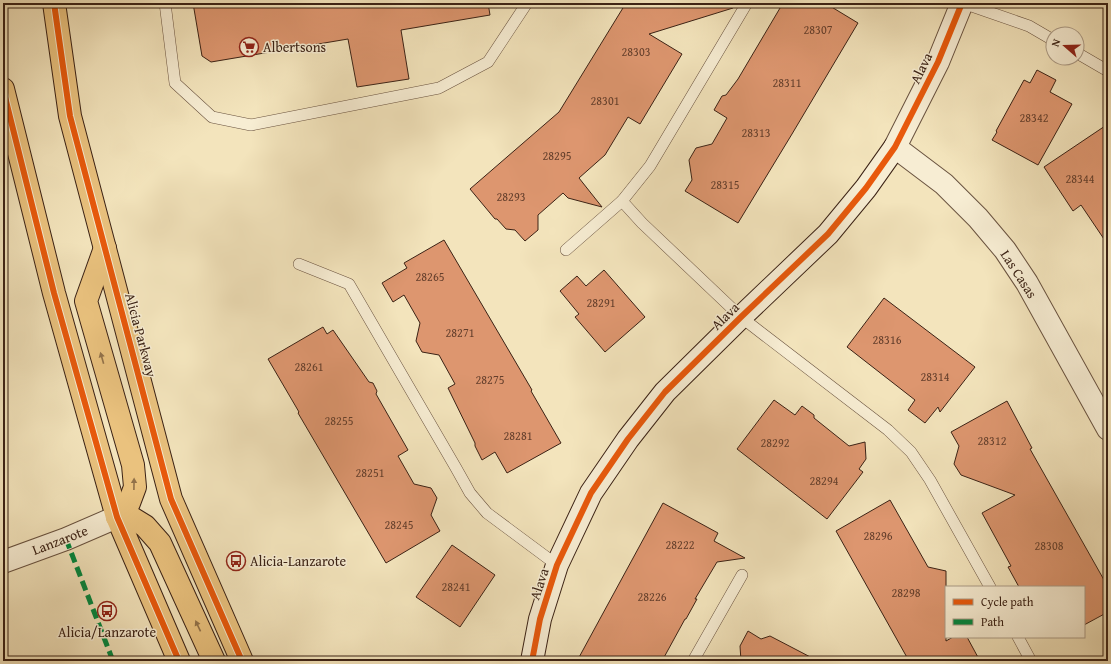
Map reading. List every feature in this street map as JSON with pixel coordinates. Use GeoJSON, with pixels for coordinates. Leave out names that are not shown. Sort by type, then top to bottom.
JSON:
{"type":"FeatureCollection","features":[{"type":"Feature","properties":{"kind":"main road","name":"Alicia Parkway"},"geometry":{"type":"LineString","coordinates":[[54,3],[70,116],[171,499],[242,661]]}},
{"type":"Feature","properties":{"kind":"main road"},"geometry":{"type":"LineString","coordinates":[[3,89],[54,293],[117,517],[179,661]]}},
{"type":"Feature","properties":{"kind":"main road"},"geometry":{"type":"LineString","coordinates":[[105,248],[86,301],[133,465],[135,487],[130,503],[117,517]]}},
{"type":"Feature","properties":{"kind":"main road"},"geometry":{"type":"LineString","coordinates":[[117,517],[132,518],[145,526],[160,543],[214,661]]}},
{"type":"Feature","properties":{"kind":"street","name":"Alava"},"geometry":{"type":"LineString","coordinates":[[532,661],[540,619],[557,565],[591,493],[628,439],[665,392],[828,234],[866,188],[896,147],[938,62],[962,3]]}},
{"type":"Feature","properties":{"kind":"street","name":"Las Casas"},"geometry":{"type":"LineString","coordinates":[[896,147],[944,184],[978,218],[1005,250],[1027,283],[1108,429]]}},
{"type":"Feature","properties":{"kind":"street","name":"Lanzarote"},"geometry":{"type":"LineString","coordinates":[[3,562],[66,539],[117,517]]}},
{"type":"Feature","properties":{"kind":"lane"},"geometry":{"type":"LineString","coordinates":[[165,3],[175,83],[212,117],[251,125],[439,88],[488,62],[527,3]]}},
{"type":"Feature","properties":{"kind":"lane"},"geometry":{"type":"LineString","coordinates":[[566,250],[622,202],[650,166],[747,3]]}},
{"type":"Feature","properties":{"kind":"lane"},"geometry":{"type":"LineString","coordinates":[[962,3],[1029,26],[1045,35]]}},
{"type":"Feature","properties":{"kind":"lane"},"geometry":{"type":"LineString","coordinates":[[1085,58],[1108,71]]}},
{"type":"Feature","properties":{"kind":"lane"},"geometry":{"type":"LineString","coordinates":[[622,202],[642,223],[759,331],[888,430],[911,452],[930,480],[989,586]]}},
{"type":"Feature","properties":{"kind":"lane"},"geometry":{"type":"LineString","coordinates":[[299,264],[349,284],[470,493],[487,513],[557,565]]}},
{"type":"Feature","properties":{"kind":"lane"},"geometry":{"type":"LineString","coordinates":[[693,661],[742,575]]}},
{"type":"Feature","properties":{"kind":"lane"},"geometry":{"type":"LineString","coordinates":[[1019,638],[1031,661]]}},
{"type":"Feature","properties":{"kind":"building","name":"Albertsons"},"geometry":{"type":"Polygon","coordinates":[[[193,3],[488,3],[490,15],[401,30],[409,79],[357,87],[348,39],[211,62],[202,56],[193,3]]]}},
{"type":"Feature","properties":{"kind":"building"},"geometry":{"type":"Polygon","coordinates":[[[626,3],[732,3],[733,8],[649,34],[682,54],[640,124],[628,117],[605,155],[579,178],[602,207],[568,198],[563,193],[538,215],[538,230],[525,241],[515,230],[506,229],[497,219],[495,219],[470,189],[559,112],[626,3]]]}},
{"type":"Feature","properties":{"kind":"building"},"geometry":{"type":"Polygon","coordinates":[[[783,3],[825,3],[858,23],[738,223],[685,191],[692,180],[689,160],[696,148],[712,144],[727,118],[714,110],[722,96],[726,95],[738,79],[783,3]]]}},
{"type":"Feature","properties":{"kind":"building"},"geometry":{"type":"Polygon","coordinates":[[[1037,70],[1056,80],[1050,92],[1072,104],[1038,165],[992,140],[1024,80],[1030,83],[1037,70]]]}},
{"type":"Feature","properties":{"kind":"building"},"geometry":{"type":"Polygon","coordinates":[[[1108,124],[1108,245],[1081,205],[1073,211],[1044,167],[1108,124]]]}},
{"type":"Feature","properties":{"kind":"building"},"geometry":{"type":"Polygon","coordinates":[[[444,240],[532,390],[531,391],[561,443],[507,473],[495,452],[482,460],[448,388],[455,384],[439,355],[422,352],[416,341],[420,323],[404,295],[393,302],[382,283],[407,268],[404,263],[444,240]]]}},
{"type":"Feature","properties":{"kind":"building"},"geometry":{"type":"Polygon","coordinates":[[[604,270],[645,317],[605,352],[575,317],[579,314],[560,291],[577,276],[586,286],[604,270]]]}},
{"type":"Feature","properties":{"kind":"building"},"geometry":{"type":"Polygon","coordinates":[[[884,298],[975,367],[940,412],[938,407],[925,423],[908,410],[915,400],[847,347],[884,298]]]}},
{"type":"Feature","properties":{"kind":"building"},"geometry":{"type":"Polygon","coordinates":[[[323,327],[327,334],[333,330],[369,382],[373,383],[377,391],[376,394],[408,450],[398,456],[414,484],[431,488],[437,498],[431,515],[440,531],[386,563],[268,359],[323,327]]]}},
{"type":"Feature","properties":{"kind":"building"},"geometry":{"type":"Polygon","coordinates":[[[774,400],[795,415],[802,406],[814,415],[814,418],[849,446],[865,442],[866,459],[859,469],[863,472],[827,519],[737,449],[774,400]]]}},
{"type":"Feature","properties":{"kind":"building"},"geometry":{"type":"Polygon","coordinates":[[[1007,401],[1032,448],[1030,449],[1108,587],[1108,612],[1085,624],[1085,586],[1018,586],[1008,567],[1011,566],[982,513],[1015,495],[961,475],[954,464],[959,446],[951,432],[1007,401]]]}},
{"type":"Feature","properties":{"kind":"building"},"geometry":{"type":"Polygon","coordinates":[[[890,500],[928,567],[946,571],[946,641],[951,638],[968,638],[980,661],[909,661],[836,531],[890,500]]]}},
{"type":"Feature","properties":{"kind":"building"},"geometry":{"type":"Polygon","coordinates":[[[663,503],[718,533],[714,541],[745,558],[717,562],[695,599],[697,599],[662,661],[577,661],[663,503]]]}},
{"type":"Feature","properties":{"kind":"building"},"geometry":{"type":"Polygon","coordinates":[[[452,545],[495,575],[460,627],[416,597],[452,545]]]}},
{"type":"Feature","properties":{"kind":"building"},"geometry":{"type":"Polygon","coordinates":[[[748,631],[761,639],[770,636],[818,661],[741,661],[740,646],[748,631]]]}},
{"type":"Feature","properties":{"kind":"marked path"},"geometry":{"type":"LineString","coordinates":[[66,539],[113,661]]}},
{"type":"Feature","properties":{"kind":"cycle path"},"geometry":{"type":"LineString","coordinates":[[54,3],[70,116],[171,499],[242,661]]}},
{"type":"Feature","properties":{"kind":"cycle path"},"geometry":{"type":"LineString","coordinates":[[532,661],[540,619],[557,565],[591,493],[628,439],[665,392],[828,234],[866,188],[895,147],[938,62],[962,3]]}},
{"type":"Feature","properties":{"kind":"cycle path"},"geometry":{"type":"LineString","coordinates":[[3,89],[54,293],[117,517],[179,661]]}},
{"type":"Feature","properties":{"kind":"place","name":"Albertsons"},"geometry":{"type":"Point","coordinates":[249,47]}},
{"type":"Feature","properties":{"kind":"place","name":"Alicia-Lanzarote"},"geometry":{"type":"Point","coordinates":[236,561]}},
{"type":"Feature","properties":{"kind":"place","name":"Alicia/Lanzarote"},"geometry":{"type":"Point","coordinates":[107,611]}}]}
